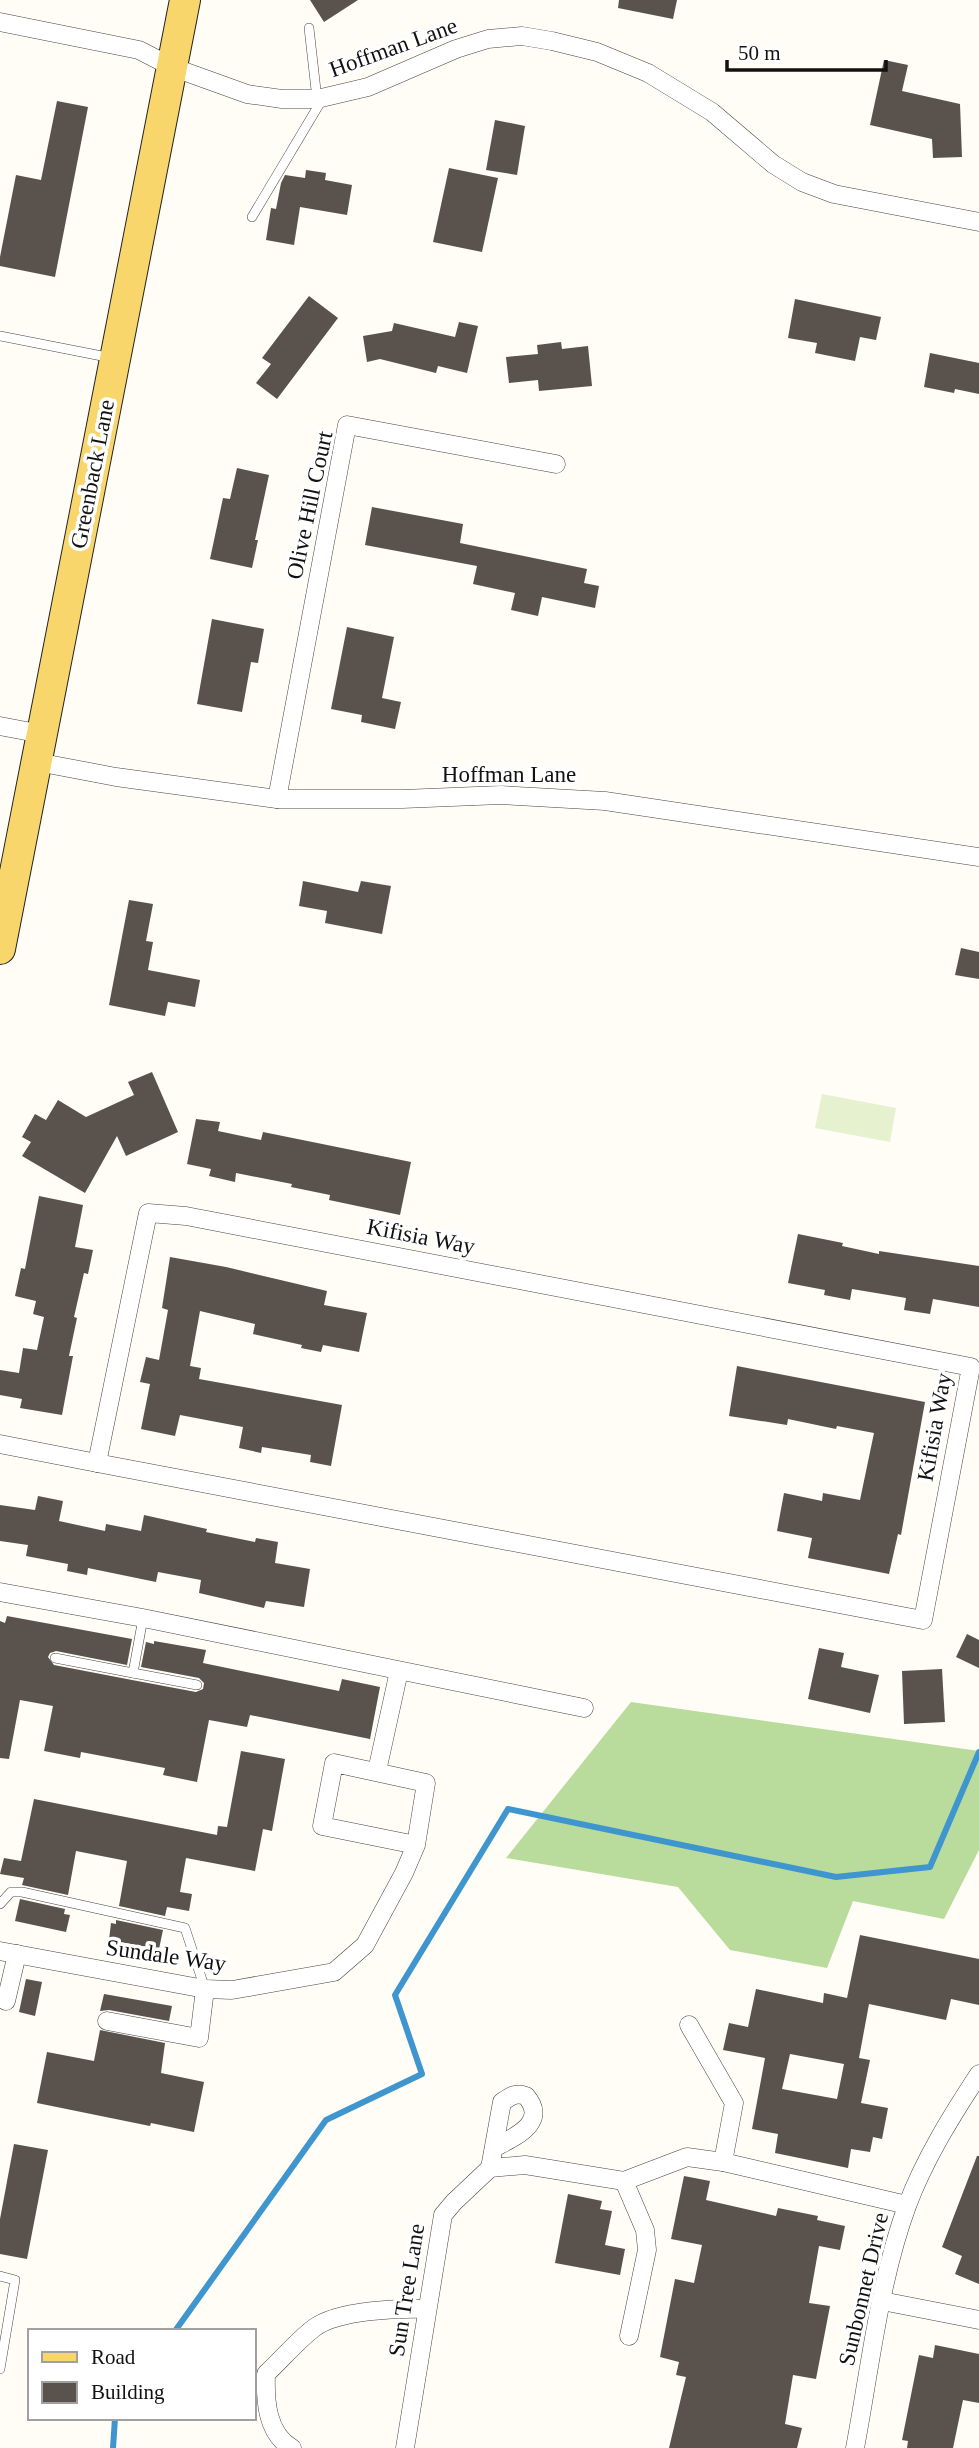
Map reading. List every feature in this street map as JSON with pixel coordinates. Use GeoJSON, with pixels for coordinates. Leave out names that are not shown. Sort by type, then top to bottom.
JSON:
{"type":"FeatureCollection","features":[{"type":"Feature","properties":{"kind":"main road","name":"Greenback Lane"},"geometry":{"type":"LineString","coordinates":[[0,948],[185,0]]}},
{"type":"Feature","properties":{"kind":"street","name":"Hoffman Lane"},"geometry":{"type":"LineString","coordinates":[[0,22],[139,50],[172,67],[247,94],[282,99],[320,98],[368,87],[456,49],[488,39],[522,36],[552,41],[597,52],[648,73],[712,112],[773,164],[802,182],[835,194],[979,222]]}},
{"type":"Feature","properties":{"kind":"street","name":"Olive Hill Court"},"geometry":{"type":"LineString","coordinates":[[277,799],[346,425],[556,464]]}},
{"type":"Feature","properties":{"kind":"street","name":"Hoffman Lane"},"geometry":{"type":"LineString","coordinates":[[0,726],[40,748],[116,777],[277,799],[402,799],[501,795],[605,800],[979,857]]}},
{"type":"Feature","properties":{"kind":"street","name":"Kifisia Way"},"geometry":{"type":"LineString","coordinates":[[0,1444],[97,1463],[923,1620],[971,1367],[186,1216],[148,1213],[97,1463]]}},
{"type":"Feature","properties":{"kind":"street"},"geometry":{"type":"LineString","coordinates":[[0,1592],[143,1618],[584,1708]]}},
{"type":"Feature","properties":{"kind":"street"},"geometry":{"type":"LineString","coordinates":[[399,1671],[377,1771],[334,1763],[322,1826],[416,1845]]}},
{"type":"Feature","properties":{"kind":"street","name":"Sundale Way"},"geometry":{"type":"LineString","coordinates":[[8,1952],[205,1989],[232,1990],[334,1972],[365,1945],[416,1845],[426,1783],[377,1771]]}},
{"type":"Feature","properties":{"kind":"street"},"geometry":{"type":"LineString","coordinates":[[6,2001],[8,1952]]}},
{"type":"Feature","properties":{"kind":"street"},"geometry":{"type":"LineString","coordinates":[[107,2021],[199,2038],[205,1989]]}},
{"type":"Feature","properties":{"kind":"street"},"geometry":{"type":"LineString","coordinates":[[689,2025],[734,2103],[723,2162]]}},
{"type":"Feature","properties":{"kind":"street","name":"Sunbonnet Drive"},"geometry":{"type":"LineString","coordinates":[[855,2448],[882,2301],[908,2205],[958,2106],[979,2074]]}},
{"type":"Feature","properties":{"kind":"street"},"geometry":{"type":"LineString","coordinates":[[494,2148],[490,2168],[525,2165],[624,2181],[687,2157],[723,2162],[908,2205]]}},
{"type":"Feature","properties":{"kind":"street","name":"Sun Tree Lane"},"geometry":{"type":"LineString","coordinates":[[405,2448],[443,2215],[490,2168]]}},
{"type":"Feature","properties":{"kind":"street"},"geometry":{"type":"LineString","coordinates":[[624,2181],[645,2230],[647,2250],[629,2336]]}},
{"type":"Feature","properties":{"kind":"street"},"geometry":{"type":"LineString","coordinates":[[882,2301],[979,2320]]}},
{"type":"Feature","properties":{"kind":"street"},"geometry":{"type":"LineString","coordinates":[[292,2448],[280,2441],[271,2423],[266,2393],[267,2374],[316,2326],[346,2316],[379,2310],[427,2309]]}},
{"type":"Feature","properties":{"kind":"lane"},"geometry":{"type":"LineString","coordinates":[[252,217],[320,98],[309,28]]}},
{"type":"Feature","properties":{"kind":"lane"},"geometry":{"type":"LineString","coordinates":[[0,337],[114,358]]}},
{"type":"Feature","properties":{"kind":"lane"},"geometry":{"type":"LineString","coordinates":[[133,1673],[143,1618]]}},
{"type":"Feature","properties":{"kind":"lane"},"geometry":{"type":"LineString","coordinates":[[55,1658],[197,1685]]}},
{"type":"Feature","properties":{"kind":"lane"},"geometry":{"type":"LineString","coordinates":[[0,1904],[11,1892],[22,1892],[185,1928],[205,1989]]}},
{"type":"Feature","properties":{"kind":"lane"},"geometry":{"type":"LineString","coordinates":[[0,2276],[15,2280],[0,2369]]}},
{"type":"Feature","properties":{"kind":"green space"},"geometry":{"type":"Polygon","coordinates":[[[822,1094],[896,1108],[890,1142],[815,1128],[822,1094]]]}},
{"type":"Feature","properties":{"kind":"green space"},"geometry":{"type":"Polygon","coordinates":[[[631,1702],[979,1751],[979,1850],[944,1919],[853,1901],[827,1968],[730,1950],[678,1887],[506,1858],[631,1702]]]}},
{"type":"Feature","properties":{"kind":"building"},"geometry":{"type":"Polygon","coordinates":[[[310,0],[358,0],[324,22],[310,0]]]}},
{"type":"Feature","properties":{"kind":"building"},"geometry":{"type":"Polygon","coordinates":[[[619,0],[677,0],[673,19],[618,8],[619,0]]]}},
{"type":"Feature","properties":{"kind":"building"},"geometry":{"type":"Polygon","coordinates":[[[884,60],[908,65],[902,91],[960,104],[962,157],[933,158],[932,139],[870,125],[884,60]]]}},
{"type":"Feature","properties":{"kind":"building"},"geometry":{"type":"Polygon","coordinates":[[[57,101],[88,107],[55,277],[0,266],[0,257],[16,175],[41,180],[57,101]]]}},
{"type":"Feature","properties":{"kind":"building"},"geometry":{"type":"Polygon","coordinates":[[[495,120],[525,126],[517,175],[486,170],[495,120]]]}},
{"type":"Feature","properties":{"kind":"building"},"geometry":{"type":"Polygon","coordinates":[[[449,168],[498,178],[482,252],[433,242],[449,168]]]}},
{"type":"Feature","properties":{"kind":"building"},"geometry":{"type":"Polygon","coordinates":[[[306,170],[326,173],[325,180],[352,185],[347,215],[300,207],[294,245],[266,240],[271,208],[276,209],[285,175],[305,178],[306,170]]]}},
{"type":"Feature","properties":{"kind":"building"},"geometry":{"type":"Polygon","coordinates":[[[309,296],[338,318],[277,399],[256,383],[271,364],[262,358],[309,296]]]}},
{"type":"Feature","properties":{"kind":"building"},"geometry":{"type":"Polygon","coordinates":[[[795,299],[881,317],[876,340],[860,337],[855,361],[815,353],[817,343],[788,338],[795,299]]]}},
{"type":"Feature","properties":{"kind":"building"},"geometry":{"type":"Polygon","coordinates":[[[459,322],[478,326],[467,373],[438,366],[436,373],[380,359],[367,362],[363,336],[392,331],[394,323],[455,337],[459,322]]]}},
{"type":"Feature","properties":{"kind":"building"},"geometry":{"type":"Polygon","coordinates":[[[561,342],[562,349],[588,346],[592,386],[539,391],[538,380],[509,383],[506,357],[538,354],[537,345],[561,342]]]}},
{"type":"Feature","properties":{"kind":"building"},"geometry":{"type":"Polygon","coordinates":[[[930,353],[979,363],[979,394],[955,389],[954,393],[924,387],[930,353]]]}},
{"type":"Feature","properties":{"kind":"building"},"geometry":{"type":"Polygon","coordinates":[[[237,468],[269,475],[252,568],[210,559],[223,498],[230,499],[237,468]]]}},
{"type":"Feature","properties":{"kind":"building"},"geometry":{"type":"Polygon","coordinates":[[[372,507],[463,524],[460,543],[587,569],[584,583],[599,586],[595,608],[542,597],[538,616],[511,610],[515,593],[473,584],[477,566],[365,545],[372,507]]]}},
{"type":"Feature","properties":{"kind":"building"},"geometry":{"type":"Polygon","coordinates":[[[212,619],[264,629],[258,663],[251,662],[242,712],[197,704],[212,619]]]}},
{"type":"Feature","properties":{"kind":"building"},"geometry":{"type":"Polygon","coordinates":[[[347,627],[394,637],[382,698],[401,702],[395,729],[361,722],[362,715],[331,709],[347,627]]]}},
{"type":"Feature","properties":{"kind":"building"},"geometry":{"type":"Polygon","coordinates":[[[303,881],[358,892],[361,881],[391,886],[382,934],[325,923],[327,911],[299,906],[303,881]]]}},
{"type":"Feature","properties":{"kind":"building"},"geometry":{"type":"Polygon","coordinates":[[[129,900],[153,904],[146,941],[153,942],[148,970],[200,980],[195,1007],[168,1002],[165,1016],[109,1005],[129,900]]]}},
{"type":"Feature","properties":{"kind":"building"},"geometry":{"type":"Polygon","coordinates":[[[961,948],[979,952],[979,979],[955,975],[961,948]]]}},
{"type":"Feature","properties":{"kind":"building"},"geometry":{"type":"Polygon","coordinates":[[[152,1072],[178,1132],[126,1156],[117,1136],[85,1193],[22,1156],[31,1142],[22,1137],[35,1114],[46,1120],[58,1100],[86,1117],[134,1095],[128,1082],[152,1072]]]}},
{"type":"Feature","properties":{"kind":"building"},"geometry":{"type":"Polygon","coordinates":[[[196,1119],[220,1122],[218,1131],[261,1140],[263,1132],[411,1162],[400,1215],[329,1200],[330,1195],[291,1187],[292,1184],[236,1173],[235,1182],[209,1176],[211,1169],[187,1164],[196,1119]]]}},
{"type":"Feature","properties":{"kind":"building"},"geometry":{"type":"Polygon","coordinates":[[[39,1196],[83,1205],[75,1247],[93,1250],[88,1274],[84,1273],[74,1317],[77,1318],[69,1356],[73,1356],[62,1415],[20,1408],[22,1399],[0,1395],[0,1370],[19,1373],[23,1348],[37,1350],[44,1317],[33,1314],[36,1301],[15,1296],[21,1268],[25,1269],[39,1196]]]}},
{"type":"Feature","properties":{"kind":"building"},"geometry":{"type":"Polygon","coordinates":[[[798,1234],[879,1254],[879,1251],[979,1266],[979,1307],[933,1299],[930,1314],[904,1310],[906,1298],[852,1289],[850,1300],[824,1295],[825,1290],[788,1283],[798,1234]]]}},
{"type":"Feature","properties":{"kind":"building"},"geometry":{"type":"Polygon","coordinates":[[[170,1257],[327,1291],[324,1305],[367,1313],[359,1352],[323,1345],[321,1352],[253,1334],[255,1324],[200,1311],[190,1366],[201,1368],[199,1379],[342,1405],[331,1466],[310,1462],[311,1455],[262,1447],[261,1453],[239,1448],[243,1427],[180,1415],[175,1436],[141,1429],[150,1384],[140,1382],[146,1357],[159,1360],[168,1310],[162,1308],[170,1257]]]}},
{"type":"Feature","properties":{"kind":"building"},"geometry":{"type":"Polygon","coordinates":[[[737,1366],[925,1402],[901,1535],[898,1534],[889,1574],[808,1558],[812,1538],[777,1531],[784,1493],[822,1501],[823,1493],[860,1500],[874,1433],[837,1426],[836,1429],[788,1419],[787,1425],[729,1416],[737,1366]]]}},
{"type":"Feature","properties":{"kind":"building"},"geometry":{"type":"Polygon","coordinates":[[[38,1496],[63,1501],[59,1521],[105,1531],[106,1524],[141,1531],[144,1515],[255,1542],[256,1538],[278,1542],[275,1563],[310,1569],[304,1607],[266,1601],[264,1608],[199,1593],[201,1580],[158,1572],[156,1582],[88,1568],[87,1575],[67,1571],[68,1564],[26,1556],[28,1545],[0,1541],[0,1505],[35,1510],[38,1496]]]}},
{"type":"Feature","properties":{"kind":"building"},"geometry":{"type":"Polygon","coordinates":[[[7,1616],[132,1639],[127,1665],[56,1651],[48,1657],[54,1665],[132,1680],[196,1692],[203,1689],[204,1683],[199,1678],[141,1667],[146,1642],[154,1644],[154,1641],[206,1650],[203,1663],[339,1691],[342,1679],[380,1687],[370,1739],[250,1715],[247,1727],[209,1720],[197,1782],[163,1775],[165,1768],[81,1752],[80,1758],[44,1751],[53,1706],[20,1700],[9,1759],[0,1758],[0,1621],[5,1623],[7,1616]]]}},
{"type":"Feature","properties":{"kind":"building"},"geometry":{"type":"Polygon","coordinates":[[[967,1634],[979,1640],[979,1668],[956,1657],[967,1634]]]}},
{"type":"Feature","properties":{"kind":"building"},"geometry":{"type":"Polygon","coordinates":[[[819,1648],[844,1653],[841,1667],[879,1675],[870,1713],[808,1699],[819,1648]]]}},
{"type":"Feature","properties":{"kind":"building"},"geometry":{"type":"Polygon","coordinates":[[[942,1669],[945,1722],[904,1724],[902,1671],[942,1669]]]}},
{"type":"Feature","properties":{"kind":"building"},"geometry":{"type":"Polygon","coordinates":[[[241,1751],[285,1759],[272,1831],[263,1829],[255,1871],[186,1858],[180,1892],[192,1894],[189,1911],[167,1907],[165,1916],[119,1906],[127,1861],[76,1851],[68,1895],[22,1885],[24,1878],[0,1874],[4,1858],[21,1861],[34,1799],[217,1835],[218,1826],[227,1827],[241,1751]]]}},
{"type":"Feature","properties":{"kind":"building"},"geometry":{"type":"Polygon","coordinates":[[[20,1899],[65,1909],[64,1914],[70,1915],[66,1932],[15,1921],[20,1899]]]}},
{"type":"Feature","properties":{"kind":"building"},"geometry":{"type":"Polygon","coordinates":[[[116,1920],[163,1930],[159,1949],[109,1940],[111,1923],[116,1924],[116,1920]]]}},
{"type":"Feature","properties":{"kind":"building"},"geometry":{"type":"Polygon","coordinates":[[[860,1935],[979,1959],[979,2005],[951,1999],[946,2020],[869,2004],[859,2058],[870,2060],[861,2103],[888,2108],[882,2139],[873,2137],[870,2152],[851,2149],[848,2168],[775,2153],[778,2134],[752,2129],[765,2058],[723,2050],[729,2023],[748,2027],[756,1989],[823,2003],[824,1993],[847,1998],[860,1935]],[[790,2054],[782,2089],[837,2099],[844,2064],[790,2054]]]}},
{"type":"Feature","properties":{"kind":"building"},"geometry":{"type":"Polygon","coordinates":[[[26,1979],[42,1982],[35,2016],[19,2012],[26,1979]]]}},
{"type":"Feature","properties":{"kind":"building"},"geometry":{"type":"Polygon","coordinates":[[[104,1994],[172,2006],[169,2021],[109,2010],[100,2011],[104,1994]]]}},
{"type":"Feature","properties":{"kind":"building"},"geometry":{"type":"Polygon","coordinates":[[[100,2030],[165,2043],[161,2073],[204,2082],[194,2132],[37,2103],[47,2052],[94,2061],[100,2030]]]}},
{"type":"Feature","properties":{"kind":"building"},"geometry":{"type":"Polygon","coordinates":[[[14,2144],[48,2150],[27,2259],[0,2254],[0,2219],[14,2144]]]}},
{"type":"Feature","properties":{"kind":"building"},"geometry":{"type":"Polygon","coordinates":[[[977,2156],[979,2284],[955,2274],[962,2256],[942,2247],[977,2156]]]}},
{"type":"Feature","properties":{"kind":"building"},"geometry":{"type":"Polygon","coordinates":[[[684,2176],[710,2181],[706,2200],[776,2216],[778,2208],[818,2216],[817,2220],[845,2226],[840,2250],[819,2246],[809,2303],[830,2306],[816,2379],[793,2375],[785,2424],[802,2428],[797,2448],[669,2448],[686,2377],[676,2375],[679,2362],[660,2357],[675,2279],[694,2283],[702,2245],[671,2239],[684,2176]]]}},
{"type":"Feature","properties":{"kind":"building"},"geometry":{"type":"Polygon","coordinates":[[[568,2194],[602,2201],[600,2209],[612,2211],[605,2245],[625,2249],[620,2275],[555,2263],[568,2194]]]}},
{"type":"Feature","properties":{"kind":"building"},"geometry":{"type":"Polygon","coordinates":[[[935,2345],[979,2354],[979,2403],[963,2400],[953,2448],[907,2448],[908,2441],[902,2440],[919,2355],[933,2358],[935,2345]]]}},
{"type":"Feature","properties":{"kind":"waterway"},"geometry":{"type":"LineString","coordinates":[[176,2329],[326,2120],[422,2074],[395,1995],[508,1809],[836,1877],[930,1867],[979,1752]]}},
{"type":"Feature","properties":{"kind":"waterway"},"geometry":{"type":"LineString","coordinates":[[113,2448],[115,2420]]}}]}
